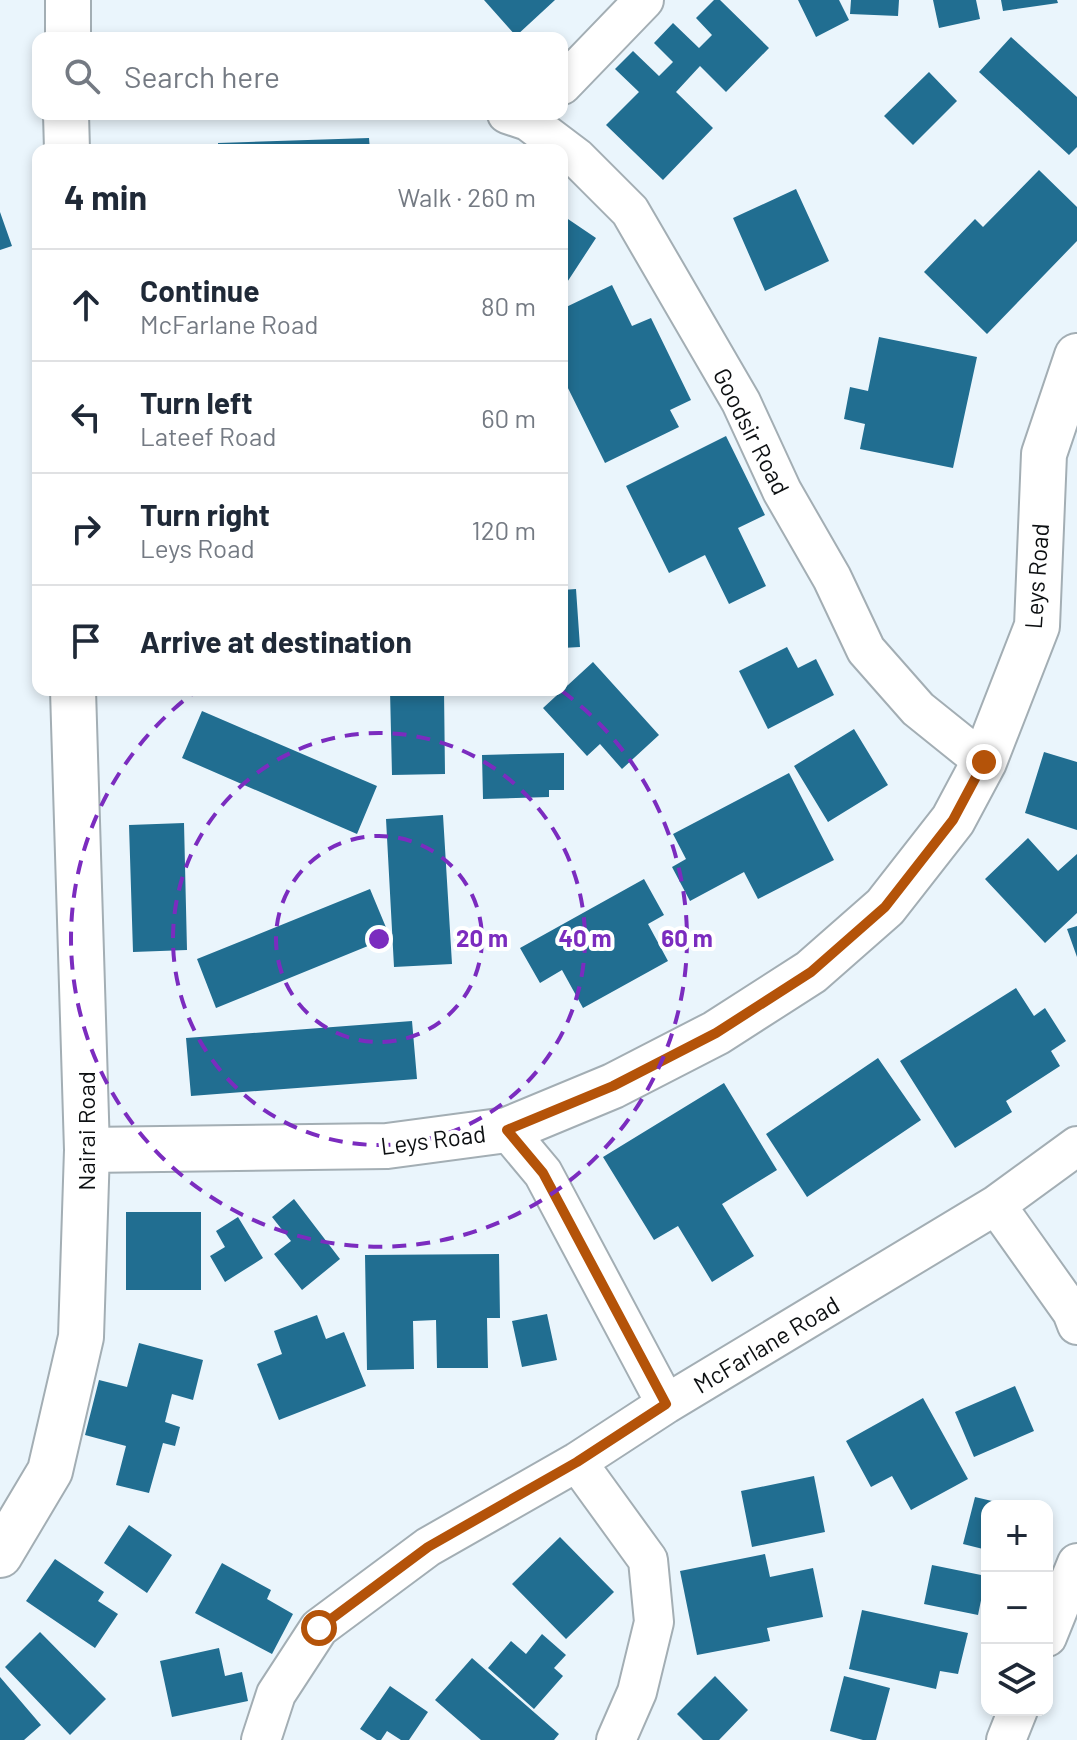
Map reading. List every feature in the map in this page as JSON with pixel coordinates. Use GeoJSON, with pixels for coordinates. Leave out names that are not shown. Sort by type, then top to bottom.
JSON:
{"type":"FeatureCollection","features":[{"type":"Feature","properties":{"kind":"street"},"geometry":{"type":"LineString","coordinates":[[68,0],[68,32]]}},
{"type":"Feature","properties":{"kind":"street"},"geometry":{"type":"LineString","coordinates":[[568,79],[644,0]]}},
{"type":"Feature","properties":{"kind":"street"},"geometry":{"type":"LineString","coordinates":[[66,120],[67,144]]}},
{"type":"Feature","properties":{"kind":"street","name":"Goodsir Road"},"geometry":{"type":"LineString","coordinates":[[528,120],[559,144]]}},
{"type":"Feature","properties":{"kind":"street","name":"Goodsir Road"},"geometry":{"type":"LineString","coordinates":[[568,151],[630,211],[741,402],[782,491],[832,578],[866,650],[918,709],[984,762]]}},
{"type":"Feature","properties":{"kind":"street","name":"Leys Road"},"geometry":{"type":"LineString","coordinates":[[87,1150],[387,1146],[507,1130],[613,1086],[716,1033],[811,972],[885,907],[953,820],[984,762],[1037,626],[1044,454],[1077,356]]}},
{"type":"Feature","properties":{"kind":"street","name":"Nairai Road"},"geometry":{"type":"LineString","coordinates":[[0,1555],[50,1471],[81,1337],[87,1150],[73,696]]}},
{"type":"Feature","properties":{"kind":"street"},"geometry":{"type":"LineString","coordinates":[[507,1130],[543,1173],[666,1404]]}},
{"type":"Feature","properties":{"kind":"street","name":"McFarlane Road"},"geometry":{"type":"LineString","coordinates":[[261,1740],[276,1694],[319,1628],[428,1547],[577,1462],[666,1404],[996,1205],[1077,1146]]}},
{"type":"Feature","properties":{"kind":"street"},"geometry":{"type":"LineString","coordinates":[[996,1205],[1072,1312],[1077,1325]]}},
{"type":"Feature","properties":{"kind":"street"},"geometry":{"type":"LineString","coordinates":[[577,1462],[648,1560],[654,1622],[637,1692],[616,1740]]}},
{"type":"Feature","properties":{"kind":"street"},"geometry":{"type":"LineString","coordinates":[[1053,1622],[1077,1563]]}},
{"type":"Feature","properties":{"kind":"street"},"geometry":{"type":"LineString","coordinates":[[1006,1740],[1016,1716]]}},
{"type":"Feature","properties":{"kind":"building"},"geometry":{"type":"Polygon","coordinates":[[[484,0],[555,0],[520,32],[512,32],[484,0]]]}},
{"type":"Feature","properties":{"kind":"building"},"geometry":{"type":"Polygon","coordinates":[[[714,0],[720,0],[769,48],[726,92],[700,66],[676,92],[713,128],[663,180],[606,125],[639,92],[615,69],[633,51],[659,76],[673,62],[654,43],[673,23],[699,48],[712,35],[696,18],[714,0]]]}},
{"type":"Feature","properties":{"kind":"building"},"geometry":{"type":"Polygon","coordinates":[[[798,0],[839,0],[849,20],[816,37],[798,0]]]}},
{"type":"Feature","properties":{"kind":"building"},"geometry":{"type":"Polygon","coordinates":[[[851,0],[899,0],[898,16],[850,14],[851,0]]]}},
{"type":"Feature","properties":{"kind":"building"},"geometry":{"type":"Polygon","coordinates":[[[933,0],[976,0],[980,19],[939,28],[933,0]]]}},
{"type":"Feature","properties":{"kind":"building"},"geometry":{"type":"Polygon","coordinates":[[[1001,0],[1057,0],[1058,3],[1003,11],[1001,0]]]}},
{"type":"Feature","properties":{"kind":"building"},"geometry":{"type":"Polygon","coordinates":[[[1011,37],[1077,97],[1077,147],[1069,155],[979,72],[1011,37]]]}},
{"type":"Feature","properties":{"kind":"building"},"geometry":{"type":"Polygon","coordinates":[[[929,72],[957,101],[913,145],[884,116],[929,72]]]}},
{"type":"Feature","properties":{"kind":"building"},"geometry":{"type":"Polygon","coordinates":[[[369,138],[370,144],[218,144],[369,138]]]}},
{"type":"Feature","properties":{"kind":"building"},"geometry":{"type":"Polygon","coordinates":[[[1039,170],[1077,207],[1077,241],[987,334],[924,272],[975,219],[983,227],[1039,170]]]}},
{"type":"Feature","properties":{"kind":"building"},"geometry":{"type":"Polygon","coordinates":[[[796,189],[829,261],[765,291],[733,218],[796,189]]]}},
{"type":"Feature","properties":{"kind":"building"},"geometry":{"type":"Polygon","coordinates":[[[0,212],[12,246],[0,250],[0,212]]]}},
{"type":"Feature","properties":{"kind":"building"},"geometry":{"type":"Polygon","coordinates":[[[568,219],[596,238],[568,281],[568,219]]]}},
{"type":"Feature","properties":{"kind":"building"},"geometry":{"type":"Polygon","coordinates":[[[612,285],[632,326],[651,318],[691,400],[670,410],[679,427],[605,463],[568,388],[568,306],[612,285]]]}},
{"type":"Feature","properties":{"kind":"building"},"geometry":{"type":"Polygon","coordinates":[[[879,337],[977,357],[953,468],[860,449],[865,424],[844,419],[850,387],[868,391],[879,337]]]}},
{"type":"Feature","properties":{"kind":"building"},"geometry":{"type":"Polygon","coordinates":[[[726,436],[765,515],[738,528],[766,586],[729,604],[705,555],[669,573],[626,486],[726,436]]]}},
{"type":"Feature","properties":{"kind":"building"},"geometry":{"type":"Polygon","coordinates":[[[576,589],[580,647],[568,648],[568,590],[576,589]]]}},
{"type":"Feature","properties":{"kind":"building"},"geometry":{"type":"Polygon","coordinates":[[[787,647],[798,668],[816,659],[834,695],[768,729],[739,671],[787,647]]]}},
{"type":"Feature","properties":{"kind":"building"},"geometry":{"type":"Polygon","coordinates":[[[593,662],[659,735],[622,769],[600,744],[587,756],[543,708],[556,696],[568,696],[568,685],[593,662]]]}},
{"type":"Feature","properties":{"kind":"building"},"geometry":{"type":"Polygon","coordinates":[[[390,696],[444,696],[445,774],[392,775],[390,696]]]}},
{"type":"Feature","properties":{"kind":"building"},"geometry":{"type":"Polygon","coordinates":[[[202,711],[377,786],[357,834],[182,758],[202,711]]]}},
{"type":"Feature","properties":{"kind":"building"},"geometry":{"type":"Polygon","coordinates":[[[854,729],[888,785],[828,822],[794,766],[854,729]]]}},
{"type":"Feature","properties":{"kind":"building"},"geometry":{"type":"Polygon","coordinates":[[[1044,752],[1077,762],[1077,830],[1025,813],[1044,752]]]}},
{"type":"Feature","properties":{"kind":"building"},"geometry":{"type":"Polygon","coordinates":[[[564,753],[564,790],[549,790],[549,797],[483,799],[482,755],[564,753]]]}},
{"type":"Feature","properties":{"kind":"building"},"geometry":{"type":"Polygon","coordinates":[[[789,773],[834,860],[758,899],[744,872],[690,901],[672,867],[686,859],[673,834],[789,773]]]}},
{"type":"Feature","properties":{"kind":"building"},"geometry":{"type":"Polygon","coordinates":[[[443,815],[452,964],[394,967],[386,819],[443,815]]]}},
{"type":"Feature","properties":{"kind":"building"},"geometry":{"type":"Polygon","coordinates":[[[184,823],[187,950],[133,952],[129,825],[184,823]]]}},
{"type":"Feature","properties":{"kind":"building"},"geometry":{"type":"Polygon","coordinates":[[[1028,838],[1058,871],[1077,854],[1077,913],[1045,943],[985,879],[1028,838]]]}},
{"type":"Feature","properties":{"kind":"building"},"geometry":{"type":"Polygon","coordinates":[[[644,879],[664,915],[648,924],[668,961],[583,1008],[562,970],[540,983],[520,948],[644,879]]]}},
{"type":"Feature","properties":{"kind":"building"},"geometry":{"type":"Polygon","coordinates":[[[370,889],[390,937],[216,1008],[197,959],[370,889]]]}},
{"type":"Feature","properties":{"kind":"building"},"geometry":{"type":"Polygon","coordinates":[[[1077,926],[1077,957],[1067,929],[1077,926]]]}},
{"type":"Feature","properties":{"kind":"building"},"geometry":{"type":"Polygon","coordinates":[[[1016,988],[1034,1016],[1045,1008],[1066,1041],[1051,1051],[1060,1066],[1006,1101],[1012,1112],[955,1148],[900,1061],[1016,988]]]}},
{"type":"Feature","properties":{"kind":"building"},"geometry":{"type":"Polygon","coordinates":[[[412,1021],[417,1079],[191,1096],[186,1038],[412,1021]]]}},
{"type":"Feature","properties":{"kind":"building"},"geometry":{"type":"Polygon","coordinates":[[[878,1058],[921,1120],[807,1197],[766,1134],[878,1058]]]}},
{"type":"Feature","properties":{"kind":"building"},"geometry":{"type":"Polygon","coordinates":[[[724,1083],[777,1170],[722,1204],[754,1256],[712,1282],[678,1226],[654,1240],[603,1157],[724,1083]]]}},
{"type":"Feature","properties":{"kind":"building"},"geometry":{"type":"Polygon","coordinates":[[[294,1199],[340,1259],[302,1290],[274,1254],[291,1241],[272,1217],[294,1199]]]}},
{"type":"Feature","properties":{"kind":"building"},"geometry":{"type":"Polygon","coordinates":[[[126,1212],[201,1212],[201,1290],[126,1290],[126,1212]]]}},
{"type":"Feature","properties":{"kind":"building"},"geometry":{"type":"Polygon","coordinates":[[[238,1217],[263,1258],[225,1282],[210,1256],[225,1247],[216,1231],[238,1217]]]}},
{"type":"Feature","properties":{"kind":"building"},"geometry":{"type":"Polygon","coordinates":[[[499,1254],[500,1318],[487,1318],[488,1368],[437,1368],[436,1320],[413,1321],[414,1369],[367,1370],[365,1255],[499,1254]]]}},
{"type":"Feature","properties":{"kind":"building"},"geometry":{"type":"Polygon","coordinates":[[[547,1314],[557,1360],[522,1367],[512,1321],[547,1314]]]}},
{"type":"Feature","properties":{"kind":"building"},"geometry":{"type":"Polygon","coordinates":[[[317,1315],[326,1339],[344,1332],[366,1386],[279,1420],[257,1364],[282,1354],[274,1331],[317,1315]]]}},
{"type":"Feature","properties":{"kind":"building"},"geometry":{"type":"Polygon","coordinates":[[[139,1343],[203,1360],[193,1400],[172,1394],[165,1422],[180,1427],[175,1446],[163,1443],[149,1493],[116,1485],[126,1446],[85,1435],[99,1380],[127,1387],[139,1343]]]}},
{"type":"Feature","properties":{"kind":"building"},"geometry":{"type":"Polygon","coordinates":[[[1015,1386],[1034,1431],[974,1457],[955,1412],[1015,1386]]]}},
{"type":"Feature","properties":{"kind":"building"},"geometry":{"type":"Polygon","coordinates":[[[923,1398],[968,1479],[911,1510],[892,1476],[871,1487],[846,1441],[923,1398]]]}},
{"type":"Feature","properties":{"kind":"building"},"geometry":{"type":"Polygon","coordinates":[[[814,1476],[825,1532],[752,1547],[741,1491],[814,1476]]]}},
{"type":"Feature","properties":{"kind":"building"},"geometry":{"type":"Polygon","coordinates":[[[975,1497],[988,1500],[981,1500],[981,1548],[963,1544],[975,1497]]]}},
{"type":"Feature","properties":{"kind":"building"},"geometry":{"type":"Polygon","coordinates":[[[129,1525],[172,1555],[147,1593],[104,1563],[129,1525]]]}},
{"type":"Feature","properties":{"kind":"building"},"geometry":{"type":"Polygon","coordinates":[[[560,1537],[614,1592],[566,1639],[512,1584],[560,1537]]]}},
{"type":"Feature","properties":{"kind":"building"},"geometry":{"type":"Polygon","coordinates":[[[765,1554],[770,1577],[813,1568],[823,1617],[767,1628],[770,1641],[697,1655],[680,1571],[765,1554]]]}},
{"type":"Feature","properties":{"kind":"building"},"geometry":{"type":"Polygon","coordinates":[[[55,1559],[104,1592],[98,1601],[118,1614],[95,1648],[26,1601],[55,1559]]]}},
{"type":"Feature","properties":{"kind":"building"},"geometry":{"type":"Polygon","coordinates":[[[222,1563],[271,1590],[267,1599],[293,1614],[272,1654],[195,1613],[222,1563]]]}},
{"type":"Feature","properties":{"kind":"building"},"geometry":{"type":"Polygon","coordinates":[[[932,1565],[981,1575],[978,1615],[924,1604],[932,1565]]]}},
{"type":"Feature","properties":{"kind":"building"},"geometry":{"type":"Polygon","coordinates":[[[862,1610],[968,1633],[958,1674],[940,1671],[936,1689],[849,1669],[862,1610]]]}},
{"type":"Feature","properties":{"kind":"building"},"geometry":{"type":"Polygon","coordinates":[[[40,1632],[106,1699],[70,1735],[5,1667],[40,1632]]]}},
{"type":"Feature","properties":{"kind":"building"},"geometry":{"type":"Polygon","coordinates":[[[542,1634],[566,1655],[554,1668],[563,1676],[534,1709],[488,1668],[511,1641],[526,1654],[542,1634]]]}},
{"type":"Feature","properties":{"kind":"building"},"geometry":{"type":"Polygon","coordinates":[[[219,1648],[225,1676],[242,1672],[248,1701],[172,1717],[160,1661],[219,1648]]]}},
{"type":"Feature","properties":{"kind":"building"},"geometry":{"type":"Polygon","coordinates":[[[472,1658],[559,1734],[554,1740],[481,1740],[435,1700],[472,1658]]]}},
{"type":"Feature","properties":{"kind":"building"},"geometry":{"type":"Polygon","coordinates":[[[715,1676],[748,1710],[719,1740],[703,1740],[677,1714],[715,1676]]]}},
{"type":"Feature","properties":{"kind":"building"},"geometry":{"type":"Polygon","coordinates":[[[844,1676],[890,1688],[876,1740],[863,1740],[830,1731],[844,1676]]]}},
{"type":"Feature","properties":{"kind":"building"},"geometry":{"type":"Polygon","coordinates":[[[0,1677],[41,1725],[24,1740],[0,1740],[0,1677]]]}},
{"type":"Feature","properties":{"kind":"building"},"geometry":{"type":"Polygon","coordinates":[[[390,1686],[428,1712],[409,1740],[401,1740],[387,1731],[381,1740],[377,1740],[360,1729],[390,1686]]]}},
{"type":"Feature","properties":{"kind":"route"},"geometry":{"type":"LineString","coordinates":[[319,1628],[428,1547],[577,1462],[666,1404],[543,1173],[507,1130],[613,1086],[716,1033],[811,972],[885,907],[953,820],[984,762]]}}]}
